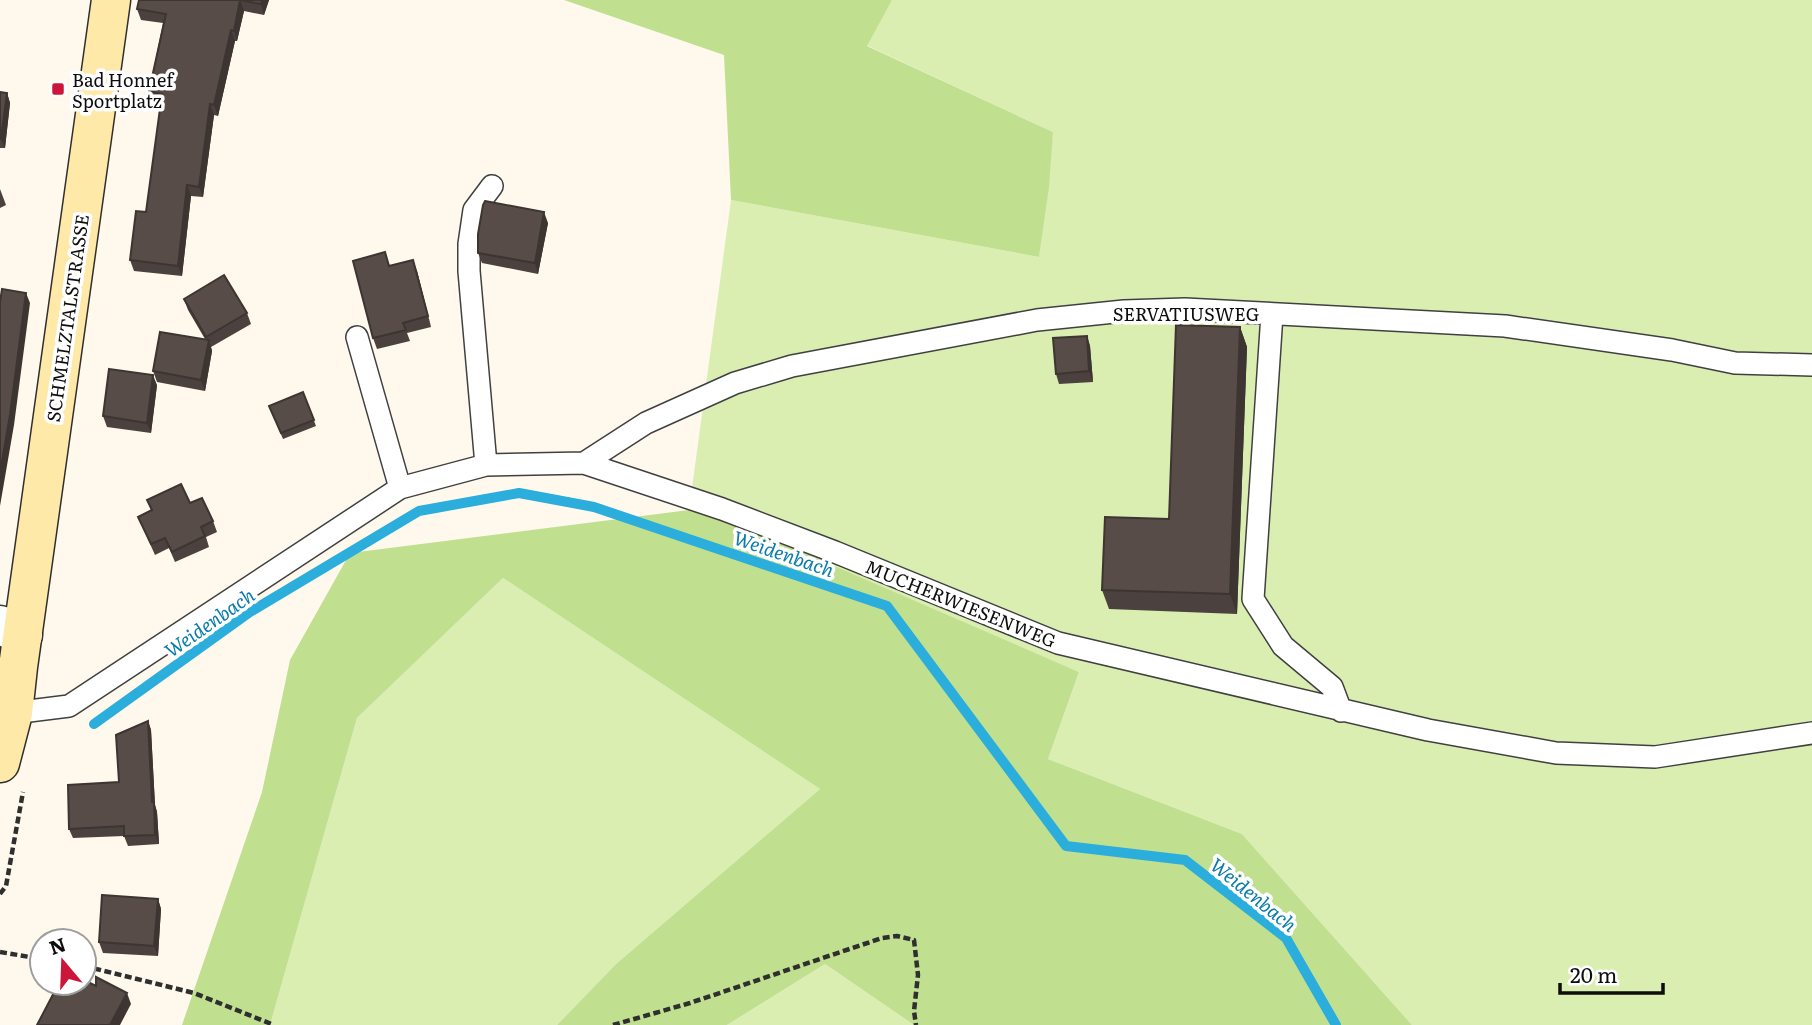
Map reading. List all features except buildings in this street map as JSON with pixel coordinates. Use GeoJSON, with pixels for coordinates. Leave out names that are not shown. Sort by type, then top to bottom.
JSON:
{"type":"FeatureCollection","features":[{"type":"Feature","properties":{"kind":"main road","name":"SCHMELZTALSTRASSE"},"geometry":{"type":"LineString","coordinates":[[12,772],[12,630],[111,0]]}},
{"type":"Feature","properties":{"kind":"lane"},"geometry":{"type":"LineString","coordinates":[[486,465],[469,244],[474,210],[492,186]]}},
{"type":"Feature","properties":{"kind":"lane","name":"SERVATIUSWEG"},"geometry":{"type":"LineString","coordinates":[[584,463],[646,423],[735,383],[792,366],[1037,320],[1124,311],[1185,309],[1504,326],[1672,350],[1735,363],[1812,365]]}},
{"type":"Feature","properties":{"kind":"lane"},"geometry":{"type":"LineString","coordinates":[[1272,314],[1254,599],[1283,646],[1332,687],[1341,711]]}},
{"type":"Feature","properties":{"kind":"lane"},"geometry":{"type":"LineString","coordinates":[[356,337],[400,488]]}},
{"type":"Feature","properties":{"kind":"lane","name":"MUCHERWIESENWEG"},"geometry":{"type":"LineString","coordinates":[[13,713],[69,706],[400,488],[486,465],[584,463],[722,509],[1058,643],[1341,711],[1556,753],[1655,757],[1812,733]]}},
{"type":"Feature","properties":{"kind":"path"},"geometry":{"type":"LineString","coordinates":[[0,894],[6,887],[12,772]]}},
{"type":"Feature","properties":{"kind":"path"},"geometry":{"type":"LineString","coordinates":[[614,1025],[882,938],[897,936],[914,940],[918,975],[914,1011],[916,1025]]}},
{"type":"Feature","properties":{"kind":"path"},"geometry":{"type":"LineString","coordinates":[[0,952],[28,957]]}},
{"type":"Feature","properties":{"kind":"path"},"geometry":{"type":"LineString","coordinates":[[98,969],[194,993],[274,1025]]}},
{"type":"Feature","properties":{"kind":"green space"},"geometry":{"type":"Polygon","coordinates":[[[564,0],[892,0],[867,46],[1053,132],[1049,187],[1039,257],[731,200],[724,55],[564,0]]]}},
{"type":"Feature","properties":{"kind":"green space"},"geometry":{"type":"Polygon","coordinates":[[[892,0],[1812,0],[1812,1025],[1412,1025],[1242,834],[1048,759],[1079,672],[689,510],[731,200],[1039,257],[1053,132],[866,45],[892,0]]]}},
{"type":"Feature","properties":{"kind":"green space"},"geometry":{"type":"Polygon","coordinates":[[[689,510],[788,546],[1079,672],[1048,759],[1242,834],[1412,1025],[914,1025],[825,964],[727,1025],[557,1025],[616,964],[820,789],[503,578],[357,718],[270,1025],[182,1025],[262,792],[290,660],[350,553],[689,510]]]}},
{"type":"Feature","properties":{"kind":"green space"},"geometry":{"type":"Polygon","coordinates":[[[503,578],[820,789],[616,964],[557,1025],[270,1025],[357,718],[503,578]]]}},
{"type":"Feature","properties":{"kind":"green space"},"geometry":{"type":"Polygon","coordinates":[[[825,964],[914,1025],[727,1025],[825,964]]]}},
{"type":"Feature","properties":{"kind":"waterway","name":"Weidenbach"},"geometry":{"type":"LineString","coordinates":[[94,724],[250,612],[419,511],[519,493],[594,507],[887,606],[1066,846],[1185,860],[1286,938],[1336,1025]]}},
{"type":"Feature","properties":{"kind":"place","name":"Bad Honnef Sportplatz"},"geometry":{"type":"Point","coordinates":[58,89]}}]}
